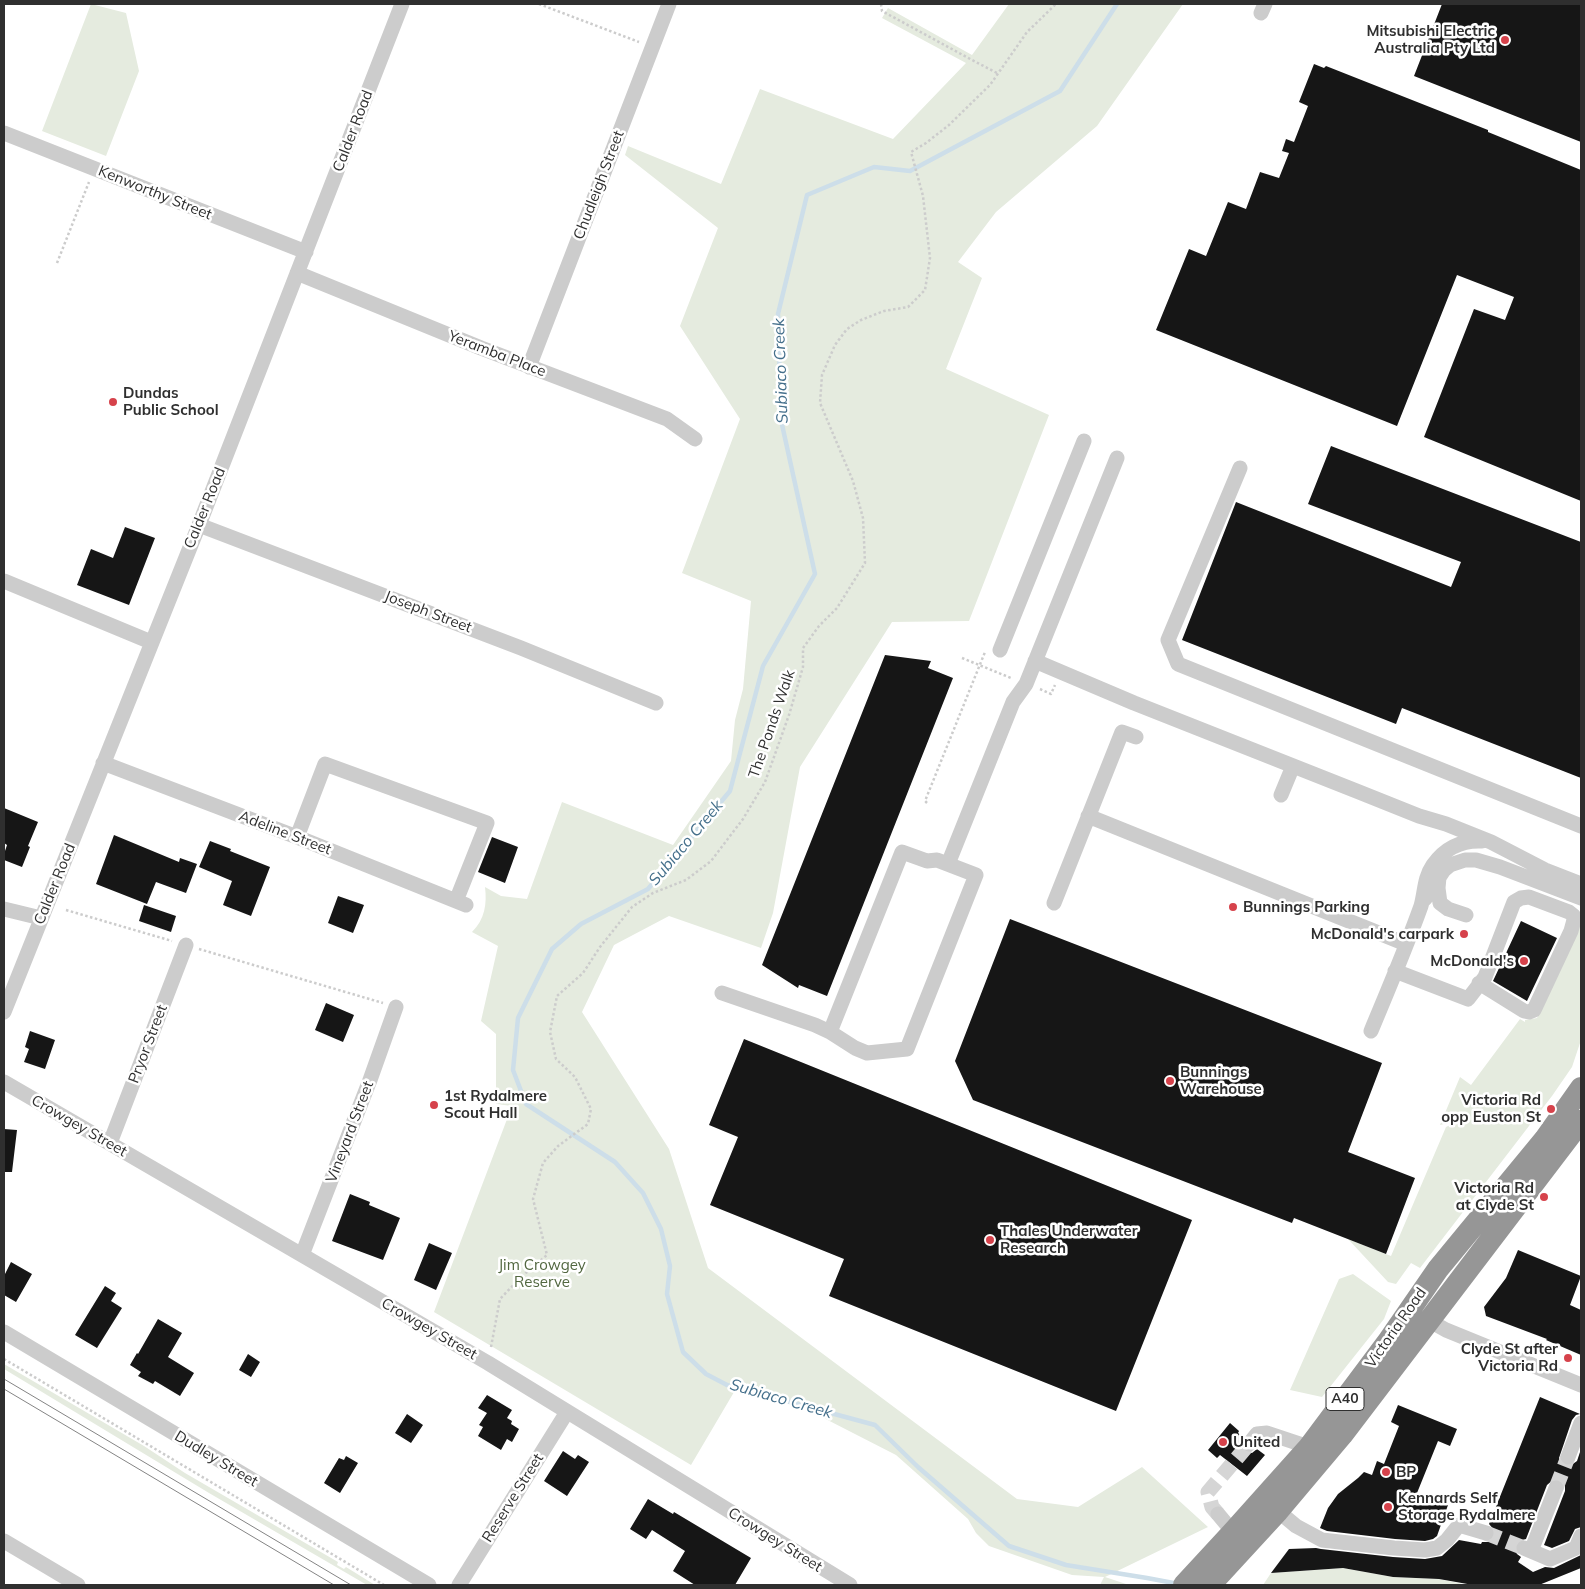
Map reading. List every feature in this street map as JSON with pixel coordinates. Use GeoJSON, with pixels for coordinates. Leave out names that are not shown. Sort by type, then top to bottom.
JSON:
{"type":"FeatureCollection","features":[{"type":"Feature","properties":{"kind":"highway","name":"Victoria Road"},"geometry":{"type":"LineString","coordinates":[[1184,1585],[1206,1576],[1233,1575],[1278,1511],[1342,1435],[1420,1314],[1447,1257],[1545,1139],[1581,1088]]}},
{"type":"Feature","properties":{"kind":"highway","name":"Victoria Road"},"geometry":{"type":"LineString","coordinates":[[1206,1576],[1233,1532],[1309,1447],[1581,1121]]}},
{"type":"Feature","properties":{"kind":"street","name":"Calder Road"},"geometry":{"type":"LineString","coordinates":[[4,1012],[199,526],[402,4]]}},
{"type":"Feature","properties":{"kind":"street","name":"Chudleigh Street"},"geometry":{"type":"LineString","coordinates":[[529,367],[669,4]]}},
{"type":"Feature","properties":{"kind":"street","name":"Kenworthy Street"},"geometry":{"type":"LineString","coordinates":[[4,133],[306,252]]}},
{"type":"Feature","properties":{"kind":"street","name":"Yeramba Place"},"geometry":{"type":"LineString","coordinates":[[297,273],[529,367],[667,419],[695,439]]}},
{"type":"Feature","properties":{"kind":"street"},"geometry":{"type":"LineString","coordinates":[[1001,647],[1084,441]]}},
{"type":"Feature","properties":{"kind":"street"},"geometry":{"type":"LineString","coordinates":[[948,864],[1013,702],[1026,684],[1117,458]]}},
{"type":"Feature","properties":{"kind":"street"},"geometry":{"type":"LineString","coordinates":[[1240,468],[1168,640],[1178,664],[1581,826]]}},
{"type":"Feature","properties":{"kind":"street","name":"Joseph Street"},"geometry":{"type":"LineString","coordinates":[[199,526],[521,648],[656,703]]}},
{"type":"Feature","properties":{"kind":"street"},"geometry":{"type":"LineString","coordinates":[[4,581],[151,642]]}},
{"type":"Feature","properties":{"kind":"street"},"geometry":{"type":"LineString","coordinates":[[1035,661],[1293,766],[1419,816],[1446,824],[1491,842],[1546,870],[1581,884]]}},
{"type":"Feature","properties":{"kind":"street"},"geometry":{"type":"LineString","coordinates":[[1054,903],[1122,732],[1136,737]]}},
{"type":"Feature","properties":{"kind":"street","name":"Adeline Street"},"geometry":{"type":"LineString","coordinates":[[103,763],[297,837],[461,903],[487,823],[325,764],[297,837]]}},
{"type":"Feature","properties":{"kind":"street"},"geometry":{"type":"LineString","coordinates":[[1281,795],[1293,766]]}},
{"type":"Feature","properties":{"kind":"street"},"geometry":{"type":"LineString","coordinates":[[1088,816],[1406,944]]}},
{"type":"Feature","properties":{"kind":"street"},"geometry":{"type":"LineString","coordinates":[[1419,816],[1433,827],[1500,867]]}},
{"type":"Feature","properties":{"kind":"street"},"geometry":{"type":"LineString","coordinates":[[1371,1031],[1421,904],[1427,874],[1450,848],[1460,843],[1474,840],[1491,842]]}},
{"type":"Feature","properties":{"kind":"street"},"geometry":{"type":"LineString","coordinates":[[722,993],[830,1032],[855,1048],[867,1053],[907,1049],[976,875],[937,860],[927,861],[902,852],[830,1032]]}},
{"type":"Feature","properties":{"kind":"street"},"geometry":{"type":"LineString","coordinates":[[1421,904],[1444,870],[1450,865],[1465,860],[1476,860],[1500,867],[1581,898]]}},
{"type":"Feature","properties":{"kind":"street"},"geometry":{"type":"LineString","coordinates":[[1439,877],[1440,903],[1448,910],[1466,915]]}},
{"type":"Feature","properties":{"kind":"street"},"geometry":{"type":"LineString","coordinates":[[1395,971],[1468,999],[1480,983],[1485,977],[1514,902],[1529,896],[1569,912],[1574,916],[1571,931],[1534,1010],[1524,1011],[1480,983]]}},
{"type":"Feature","properties":{"kind":"street"},"geometry":{"type":"LineString","coordinates":[[4,909],[41,918]]}},
{"type":"Feature","properties":{"kind":"street","name":"Pryor Street"},"geometry":{"type":"LineString","coordinates":[[110,1143],[186,945]]}},
{"type":"Feature","properties":{"kind":"street","name":"Vineyard Street"},"geometry":{"type":"LineString","coordinates":[[302,1255],[396,1008]]}},
{"type":"Feature","properties":{"kind":"street","name":"Crowgey Street"},"geometry":{"type":"LineString","coordinates":[[4,1082],[488,1363],[850,1585]]}},
{"type":"Feature","properties":{"kind":"street"},"geometry":{"type":"LineString","coordinates":[[1420,1314],[1446,1330],[1581,1385]]}},
{"type":"Feature","properties":{"kind":"street","name":"Dudley Street"},"geometry":{"type":"LineString","coordinates":[[4,1332],[429,1585]]}},
{"type":"Feature","properties":{"kind":"street","name":"Reserve Street"},"geometry":{"type":"LineString","coordinates":[[459,1585],[567,1412]]}},
{"type":"Feature","properties":{"kind":"street"},"geometry":{"type":"LineString","coordinates":[[1568,1457],[1581,1423]]}},
{"type":"Feature","properties":{"kind":"street"},"geometry":{"type":"LineString","coordinates":[[1249,1444],[1257,1434],[1267,1433],[1309,1447]]}},
{"type":"Feature","properties":{"kind":"street"},"geometry":{"type":"LineString","coordinates":[[1556,1488],[1528,1549],[1550,1559],[1576,1548],[1581,1536]]}},
{"type":"Feature","properties":{"kind":"street"},"geometry":{"type":"LineString","coordinates":[[1278,1511],[1296,1526],[1322,1540],[1394,1548],[1425,1550],[1437,1548],[1458,1525],[1486,1533]]}},
{"type":"Feature","properties":{"kind":"street"},"geometry":{"type":"LineString","coordinates":[[1218,1514],[1233,1532]]}},
{"type":"Feature","properties":{"kind":"street"},"geometry":{"type":"LineString","coordinates":[[4,1541],[78,1585]]}},
{"type":"Feature","properties":{"kind":"path"},"geometry":{"type":"LineString","coordinates":[[539,4],[652,46]]}},
{"type":"Feature","properties":{"kind":"path"},"geometry":{"type":"LineString","coordinates":[[881,4],[882,11],[998,73]]}},
{"type":"Feature","properties":{"kind":"path","name":"The Ponds Walk"},"geometry":{"type":"LineString","coordinates":[[488,1363],[500,1299],[547,1254],[533,1199],[543,1163],[558,1146],[588,1124],[591,1108],[575,1077],[556,1058],[550,1032],[557,996],[583,973],[600,947],[632,908],[653,893],[686,880],[711,861],[743,819],[765,782],[804,667],[803,648],[819,626],[837,608],[865,563],[863,518],[853,481],[820,403],[822,375],[835,345],[847,329],[861,320],[884,311],[908,307],[925,290],[930,258],[923,196],[911,152],[949,125],[990,85],[1026,32],[1056,4]]}},
{"type":"Feature","properties":{"kind":"path"},"geometry":{"type":"LineString","coordinates":[[57,264],[94,168]]}},
{"type":"Feature","properties":{"kind":"path"},"geometry":{"type":"LineString","coordinates":[[928,803],[925,801],[989,642],[994,641],[1001,647]]}},
{"type":"Feature","properties":{"kind":"path"},"geometry":{"type":"LineString","coordinates":[[66,910],[396,1008]]}},
{"type":"Feature","properties":{"kind":"path"},"geometry":{"type":"LineString","coordinates":[[4,1359],[384,1585]]}},
{"type":"Feature","properties":{"kind":"green space"},"geometry":{"type":"Polygon","coordinates":[[[91,4],[126,13],[139,71],[106,156],[42,131],[91,4]]]}},
{"type":"Feature","properties":{"kind":"green space","name":"Jim Crowgey Reserve"},"geometry":{"type":"Polygon","coordinates":[[[1009,4],[1183,4],[1097,126],[996,212],[958,262],[982,278],[946,369],[1049,415],[969,621],[892,622],[800,767],[773,913],[761,948],[669,916],[614,945],[582,1012],[669,1149],[708,1268],[1017,1499],[1078,1507],[1142,1467],[1208,1527],[1105,1577],[1129,1585],[1100,1585],[1104,1577],[1072,1575],[989,1546],[976,1533],[968,1519],[896,1455],[810,1411],[737,1387],[691,1465],[434,1312],[512,1106],[496,1104],[496,1034],[481,1021],[498,946],[472,932],[480,922],[484,911],[485,887],[501,896],[527,899],[562,802],[673,845],[731,761],[735,720],[743,689],[751,601],[682,573],[740,419],[680,326],[718,228],[625,155],[628,146],[721,184],[760,89],[893,139],[966,63],[882,18],[888,8],[972,55],[1009,4]]]}},
{"type":"Feature","properties":{"kind":"green space"},"geometry":{"type":"Polygon","coordinates":[[[1581,919],[1581,1040],[1572,1067],[1552,1096],[1420,1268],[1411,1263],[1396,1284],[1388,1282],[1348,1239],[1391,1256],[1446,1127],[1460,1120],[1440,1125],[1460,1077],[1471,1085],[1520,1019],[1525,1022],[1525,1020],[1537,1018],[1581,919]]]}},
{"type":"Feature","properties":{"kind":"green space"},"geometry":{"type":"Polygon","coordinates":[[[1353,1274],[1391,1301],[1384,1319],[1322,1397],[1290,1390],[1339,1279],[1353,1274]]]}},
{"type":"Feature","properties":{"kind":"green space"},"geometry":{"type":"Polygon","coordinates":[[[4,1364],[338,1562],[337,1565],[344,1569],[346,1567],[375,1585],[367,1585],[209,1493],[4,1369],[4,1364]]]}},
{"type":"Feature","properties":{"kind":"green space"},"geometry":{"type":"Polygon","coordinates":[[[1343,1568],[1393,1577],[1439,1579],[1468,1585],[1263,1585],[1271,1573],[1343,1568]]]}},
{"type":"Feature","properties":{"kind":"building","name":"Mitsubishi Electric Australia Pty Ltd"},"geometry":{"type":"Polygon","coordinates":[[[1442,4],[1581,4],[1581,142],[1414,76],[1442,4]]]}},
{"type":"Feature","properties":{"kind":"building"},"geometry":{"type":"Polygon","coordinates":[[[1314,64],[1324,68],[1326,66],[1488,130],[1488,132],[1581,170],[1581,501],[1424,437],[1474,309],[1505,320],[1514,297],[1457,275],[1397,426],[1156,330],[1189,249],[1206,256],[1228,202],[1246,209],[1260,172],[1279,178],[1289,153],[1282,151],[1286,139],[1294,142],[1308,106],[1299,102],[1314,64]]]}},
{"type":"Feature","properties":{"kind":"building"},"geometry":{"type":"Polygon","coordinates":[[[1331,446],[1581,542],[1581,778],[1402,708],[1396,724],[1182,640],[1236,502],[1451,587],[1461,562],[1308,504],[1331,446]]]}},
{"type":"Feature","properties":{"kind":"building"},"geometry":{"type":"Polygon","coordinates":[[[125,527],[155,538],[129,605],[77,585],[91,549],[113,558],[125,527]]]}},
{"type":"Feature","properties":{"kind":"building"},"geometry":{"type":"Polygon","coordinates":[[[885,655],[931,661],[928,668],[953,678],[827,996],[799,985],[798,988],[762,965],[885,655]]]}},
{"type":"Feature","properties":{"kind":"building"},"geometry":{"type":"Polygon","coordinates":[[[4,808],[38,822],[22,867],[4,860],[7,845],[4,843],[4,808]]]}},
{"type":"Feature","properties":{"kind":"building"},"geometry":{"type":"Polygon","coordinates":[[[114,835],[179,862],[180,858],[197,864],[186,893],[156,882],[147,904],[96,884],[114,835]]]}},
{"type":"Feature","properties":{"kind":"building"},"geometry":{"type":"Polygon","coordinates":[[[492,837],[518,847],[505,883],[478,872],[492,837]]]}},
{"type":"Feature","properties":{"kind":"building"},"geometry":{"type":"Polygon","coordinates":[[[210,841],[270,867],[251,916],[223,905],[232,881],[199,867],[210,841]]]}},
{"type":"Feature","properties":{"kind":"building"},"geometry":{"type":"Polygon","coordinates":[[[338,896],[364,905],[353,933],[328,923],[338,896]]]}},
{"type":"Feature","properties":{"kind":"building"},"geometry":{"type":"Polygon","coordinates":[[[144,905],[176,916],[171,932],[139,921],[144,905]]]}},
{"type":"Feature","properties":{"kind":"building","name":"Bunnings Warehouse"},"geometry":{"type":"Polygon","coordinates":[[[1010,919],[1382,1063],[1348,1152],[1415,1178],[1386,1254],[1294,1218],[1292,1223],[973,1100],[955,1061],[1010,919]]]}},
{"type":"Feature","properties":{"kind":"building","name":"McDonald's"},"geometry":{"type":"Polygon","coordinates":[[[1521,921],[1557,938],[1527,1001],[1493,981],[1521,921]]]}},
{"type":"Feature","properties":{"kind":"building"},"geometry":{"type":"Polygon","coordinates":[[[326,1003],[354,1015],[343,1042],[315,1030],[326,1003]]]}},
{"type":"Feature","properties":{"kind":"building"},"geometry":{"type":"Polygon","coordinates":[[[30,1031],[55,1040],[45,1069],[24,1062],[29,1049],[25,1047],[30,1031]]]}},
{"type":"Feature","properties":{"kind":"building","name":"Thales Underwater Research"},"geometry":{"type":"Polygon","coordinates":[[[744,1039],[1192,1220],[1116,1411],[829,1296],[844,1259],[710,1205],[738,1137],[709,1125],[744,1039]]]}},
{"type":"Feature","properties":{"kind":"building"},"geometry":{"type":"Polygon","coordinates":[[[4,1129],[17,1130],[12,1172],[4,1172],[4,1129]]]}},
{"type":"Feature","properties":{"kind":"building"},"geometry":{"type":"Polygon","coordinates":[[[350,1194],[370,1202],[369,1205],[400,1218],[383,1260],[332,1241],[350,1194]]]}},
{"type":"Feature","properties":{"kind":"building"},"geometry":{"type":"Polygon","coordinates":[[[429,1243],[452,1253],[436,1290],[414,1280],[429,1243]]]}},
{"type":"Feature","properties":{"kind":"building"},"geometry":{"type":"Polygon","coordinates":[[[1518,1250],[1581,1276],[1570,1305],[1581,1310],[1581,1355],[1547,1339],[1486,1316],[1484,1307],[1506,1278],[1518,1250]]]}},
{"type":"Feature","properties":{"kind":"building"},"geometry":{"type":"Polygon","coordinates":[[[11,1262],[32,1274],[16,1302],[4,1295],[4,1276],[11,1262]]]}},
{"type":"Feature","properties":{"kind":"building"},"geometry":{"type":"Polygon","coordinates":[[[105,1286],[116,1293],[111,1301],[122,1308],[97,1348],[75,1335],[105,1286]]]}},
{"type":"Feature","properties":{"kind":"building"},"geometry":{"type":"Polygon","coordinates":[[[158,1319],[182,1333],[168,1357],[194,1373],[180,1396],[155,1381],[153,1384],[138,1376],[141,1372],[130,1365],[158,1319]]]}},
{"type":"Feature","properties":{"kind":"building"},"geometry":{"type":"Polygon","coordinates":[[[248,1354],[260,1362],[251,1377],[239,1370],[248,1354]]]}},
{"type":"Feature","properties":{"kind":"building"},"geometry":{"type":"Polygon","coordinates":[[[487,1395],[512,1410],[507,1418],[512,1421],[511,1424],[519,1429],[512,1442],[507,1439],[501,1450],[478,1436],[483,1427],[479,1425],[487,1413],[478,1408],[487,1395]]]}},
{"type":"Feature","properties":{"kind":"building"},"geometry":{"type":"Polygon","coordinates":[[[1540,1397],[1580,1414],[1576,1415],[1572,1420],[1559,1458],[1565,1466],[1570,1466],[1577,1461],[1581,1449],[1581,1527],[1575,1529],[1569,1541],[1552,1548],[1544,1545],[1565,1491],[1563,1482],[1559,1479],[1554,1479],[1547,1485],[1526,1539],[1518,1541],[1515,1545],[1515,1550],[1521,1557],[1518,1562],[1533,1572],[1545,1567],[1554,1568],[1581,1555],[1581,1568],[1539,1585],[1473,1585],[1439,1579],[1393,1577],[1343,1568],[1271,1573],[1289,1549],[1316,1548],[1425,1559],[1442,1556],[1459,1540],[1481,1544],[1482,1542],[1492,1540],[1495,1536],[1495,1531],[1489,1524],[1540,1397]]]}},
{"type":"Feature","properties":{"kind":"building","name":"Kennards Self Storage Rydalmere"},"geometry":{"type":"Polygon","coordinates":[[[1398,1405],[1457,1429],[1450,1446],[1438,1441],[1417,1493],[1448,1505],[1437,1536],[1425,1541],[1395,1539],[1327,1531],[1320,1528],[1328,1508],[1338,1494],[1364,1472],[1372,1475],[1377,1461],[1384,1464],[1399,1426],[1391,1422],[1398,1405]]]}},
{"type":"Feature","properties":{"kind":"building"},"geometry":{"type":"Polygon","coordinates":[[[407,1414],[423,1425],[411,1443],[395,1433],[407,1414]]]}},
{"type":"Feature","properties":{"kind":"building"},"geometry":{"type":"Polygon","coordinates":[[[1230,1423],[1243,1437],[1240,1443],[1243,1451],[1252,1453],[1257,1449],[1265,1455],[1247,1476],[1220,1455],[1217,1458],[1208,1450],[1230,1423]]]}},
{"type":"Feature","properties":{"kind":"building"},"geometry":{"type":"Polygon","coordinates":[[[563,1451],[575,1459],[578,1455],[589,1462],[567,1496],[544,1481],[563,1451]]]}},
{"type":"Feature","properties":{"kind":"building"},"geometry":{"type":"Polygon","coordinates":[[[346,1456],[358,1463],[340,1493],[324,1483],[339,1458],[344,1460],[346,1456]]]}},
{"type":"Feature","properties":{"kind":"building"},"geometry":{"type":"Polygon","coordinates":[[[648,1499],[673,1514],[674,1512],[751,1558],[735,1585],[695,1585],[673,1571],[685,1551],[652,1530],[646,1539],[630,1529],[648,1499]]]}},
{"type":"Feature","properties":{"kind":"waterway","name":"Subiaco Creek"},"geometry":{"type":"LineString","coordinates":[[1117,4],[1060,91],[910,171],[874,167],[807,195],[778,314],[781,420],[815,574],[763,666],[730,791],[648,889],[581,924],[552,949],[518,1018],[513,1070],[526,1104],[615,1162],[643,1193],[661,1229],[670,1266],[667,1294],[683,1352],[706,1374],[727,1385],[875,1425],[918,1467],[1009,1546],[1066,1565],[1179,1584]]}},
{"type":"Feature","properties":{"kind":"tunnel"},"geometry":{"type":"LineString","coordinates":[[1218,1514],[1212,1507],[1208,1492],[1249,1444]]}},
{"type":"Feature","properties":{"kind":"tunnel"},"geometry":{"type":"LineString","coordinates":[[1556,1488],[1568,1457]]}},
{"type":"Feature","properties":{"kind":"tunnel"},"geometry":{"type":"LineString","coordinates":[[1486,1533],[1524,1548]]}},
{"type":"Feature","properties":{"kind":"tram line"},"geometry":{"type":"LineString","coordinates":[[4,1379],[351,1585]]}},
{"type":"Feature","properties":{"kind":"tram line"},"geometry":{"type":"LineString","coordinates":[[4,1389],[334,1585]]}},
{"type":"Feature","properties":{"kind":"place","name":"Mitsubishi Electric Australia Pty Ltd"},"geometry":{"type":"Point","coordinates":[1505,40]}},
{"type":"Feature","properties":{"kind":"place","name":"Dundas Public School"},"geometry":{"type":"Point","coordinates":[113,402]}},
{"type":"Feature","properties":{"kind":"place","name":"Bunnings Parking"},"geometry":{"type":"Point","coordinates":[1233,907]}},
{"type":"Feature","properties":{"kind":"place","name":"McDonald's carpark"},"geometry":{"type":"Point","coordinates":[1464,934]}},
{"type":"Feature","properties":{"kind":"place","name":"McDonald's"},"geometry":{"type":"Point","coordinates":[1524,961]}},
{"type":"Feature","properties":{"kind":"place","name":"Bunnings Warehouse"},"geometry":{"type":"Point","coordinates":[1170,1081]}},
{"type":"Feature","properties":{"kind":"place","name":"1st Rydalmere Scout Hall"},"geometry":{"type":"Point","coordinates":[434,1105]}},
{"type":"Feature","properties":{"kind":"place","name":"Victoria Rd opp Euston St"},"geometry":{"type":"Point","coordinates":[1551,1109]}},
{"type":"Feature","properties":{"kind":"place","name":"Victoria Rd at Clyde St"},"geometry":{"type":"Point","coordinates":[1544,1197]}},
{"type":"Feature","properties":{"kind":"place","name":"Thales Underwater Research"},"geometry":{"type":"Point","coordinates":[990,1240]}},
{"type":"Feature","properties":{"kind":"place","name":"Clyde St after Victoria Rd"},"geometry":{"type":"Point","coordinates":[1568,1358]}},
{"type":"Feature","properties":{"kind":"place","name":"United"},"geometry":{"type":"Point","coordinates":[1223,1442]}},
{"type":"Feature","properties":{"kind":"place","name":"BP"},"geometry":{"type":"Point","coordinates":[1386,1472]}},
{"type":"Feature","properties":{"kind":"place","name":"Kennards Self Storage Rydalmere"},"geometry":{"type":"Point","coordinates":[1388,1507]}}]}
